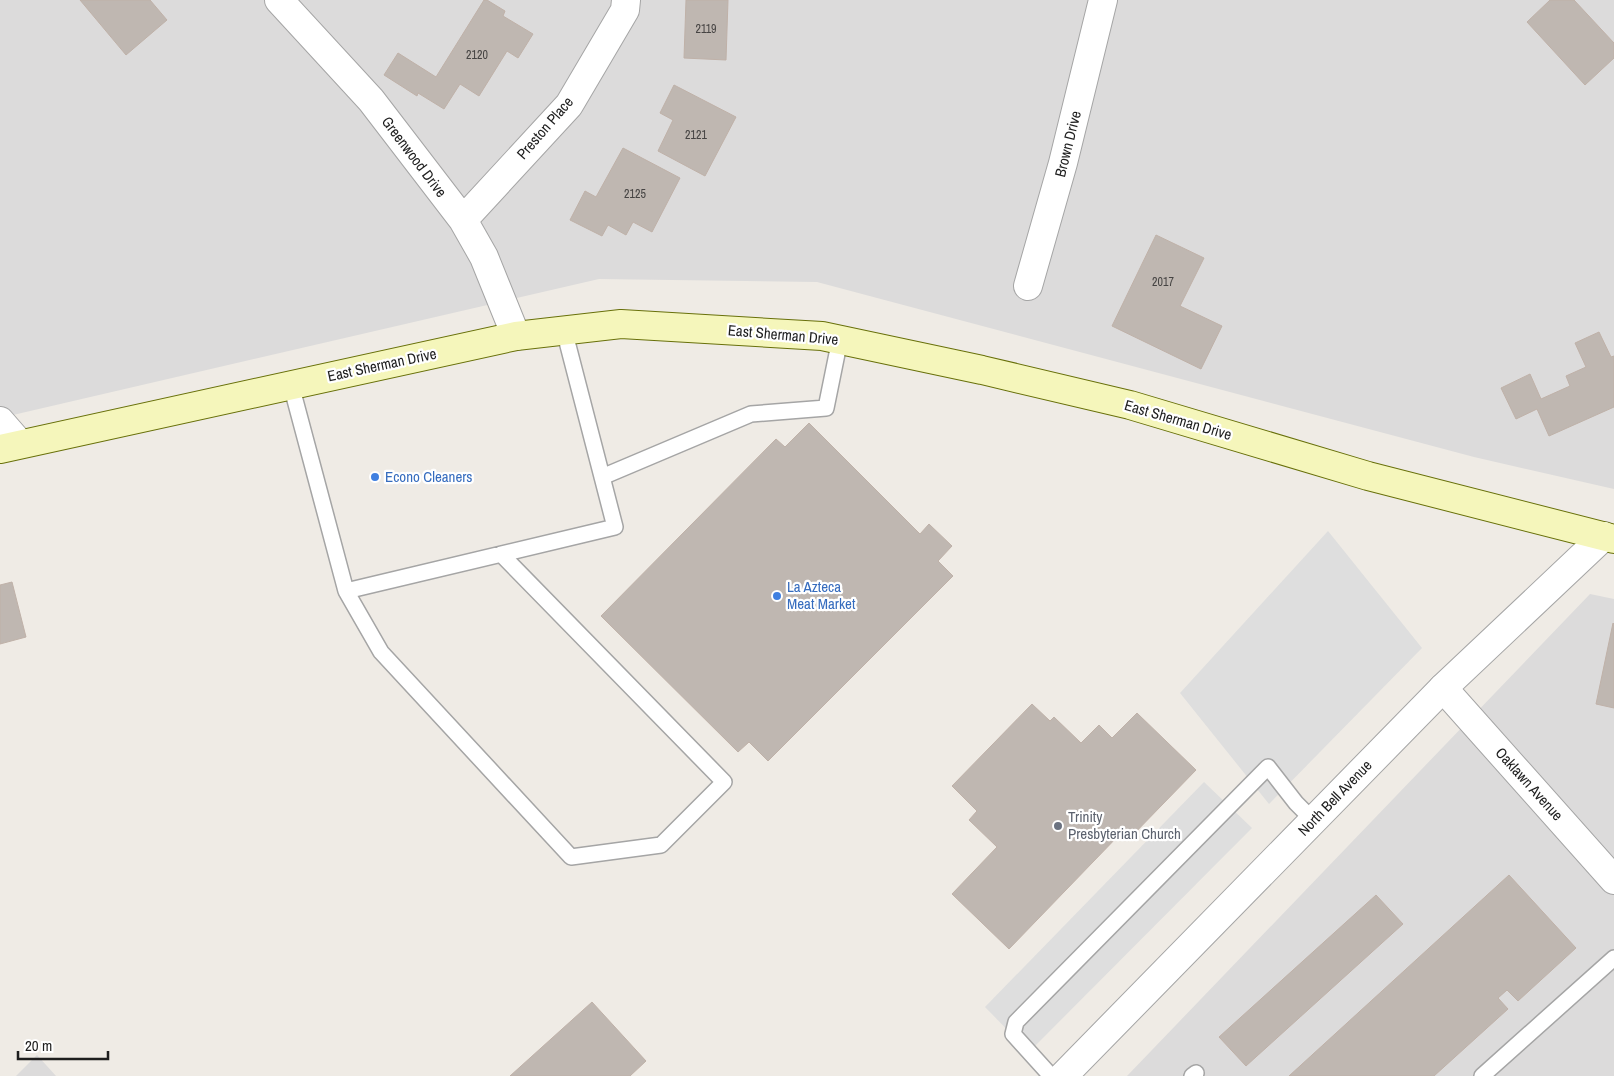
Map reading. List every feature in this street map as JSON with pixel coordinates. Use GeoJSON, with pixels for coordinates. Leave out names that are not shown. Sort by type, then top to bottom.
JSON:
{"type":"FeatureCollection","features":[{"type":"Feature","properties":{"kind":"main road","name":"East Sherman Drive"},"geometry":{"type":"LineString","coordinates":[[10,447],[516,336],[621,324],[822,336],[982,370],[1130,406],[1368,476],[1611,534]]}},
{"type":"Feature","properties":{"kind":"street","name":"Greenwood Drive"},"geometry":{"type":"LineString","coordinates":[[280,0],[371,100],[462,220],[484,257],[516,336]]}},
{"type":"Feature","properties":{"kind":"street","name":"Preston Place"},"geometry":{"type":"LineString","coordinates":[[462,220],[569,105],[625,10],[626,0]]}},
{"type":"Feature","properties":{"kind":"street","name":"Brown Drive"},"geometry":{"type":"LineString","coordinates":[[1028,286],[1063,163],[1103,0]]}},
{"type":"Feature","properties":{"kind":"street"},"geometry":{"type":"LineString","coordinates":[[0,421],[10,447]]}},
{"type":"Feature","properties":{"kind":"street","name":"North Bell Avenue"},"geometry":{"type":"LineString","coordinates":[[1066,1074],[1443,688],[1611,534]]}},
{"type":"Feature","properties":{"kind":"street","name":"Oaklawn Avenue"},"geometry":{"type":"LineString","coordinates":[[1443,688],[1614,880]]}},
{"type":"Feature","properties":{"kind":"lane"},"geometry":{"type":"LineString","coordinates":[[346,591],[615,527],[564,330]]}},
{"type":"Feature","properties":{"kind":"lane"},"geometry":{"type":"LineString","coordinates":[[602,477],[751,414],[826,408],[840,340]]}},
{"type":"Feature","properties":{"kind":"lane"},"geometry":{"type":"LineString","coordinates":[[291,385],[346,591],[381,652],[572,856],[660,845],[724,782],[501,554]]}},
{"type":"Feature","properties":{"kind":"lane"},"geometry":{"type":"LineString","coordinates":[[1066,1074],[1013,1034],[1016,1022],[1268,767],[1296,803],[1314,820]]}},
{"type":"Feature","properties":{"kind":"lane"},"geometry":{"type":"LineString","coordinates":[[1482,1076],[1614,958]]}},
{"type":"Feature","properties":{"kind":"shaded area"},"geometry":{"type":"Polygon","coordinates":[[[0,0],[1614,0],[1614,489],[1474,457],[817,282],[599,279],[0,418],[0,0]]]}},
{"type":"Feature","properties":{"kind":"shaded area"},"geometry":{"type":"Polygon","coordinates":[[[1328,531],[1422,648],[1269,804],[1180,693],[1328,531]]]}},
{"type":"Feature","properties":{"kind":"shaded area"},"geometry":{"type":"Polygon","coordinates":[[[1590,594],[1614,599],[1614,1076],[1127,1076],[1590,594]]]}},
{"type":"Feature","properties":{"kind":"shaded area"},"geometry":{"type":"Polygon","coordinates":[[[1204,782],[1252,828],[1029,1052],[985,1007],[1204,782]]]}},
{"type":"Feature","properties":{"kind":"shaded area"},"geometry":{"type":"Polygon","coordinates":[[[37,1055],[56,1076],[16,1076],[37,1055]]]}},
{"type":"Feature","properties":{"kind":"building"},"geometry":{"type":"Polygon","coordinates":[[[80,0],[150,0],[167,20],[126,55],[80,0]]]}},
{"type":"Feature","properties":{"kind":"building"},"geometry":{"type":"Polygon","coordinates":[[[484,0],[505,11],[503,16],[533,34],[518,58],[507,51],[479,96],[460,84],[444,109],[418,93],[417,96],[384,75],[398,53],[436,77],[484,0]]]}},
{"type":"Feature","properties":{"kind":"building"},"geometry":{"type":"Polygon","coordinates":[[[686,0],[728,0],[726,60],[684,58],[686,0]]]}},
{"type":"Feature","properties":{"kind":"building"},"geometry":{"type":"Polygon","coordinates":[[[1550,0],[1574,0],[1614,43],[1614,58],[1585,85],[1527,22],[1550,0]]]}},
{"type":"Feature","properties":{"kind":"building"},"geometry":{"type":"Polygon","coordinates":[[[674,85],[736,117],[705,176],[658,151],[673,120],[660,113],[674,85]]]}},
{"type":"Feature","properties":{"kind":"building"},"geometry":{"type":"Polygon","coordinates":[[[623,148],[680,178],[652,232],[633,222],[626,235],[608,225],[602,236],[570,220],[585,191],[596,197],[623,148]]]}},
{"type":"Feature","properties":{"kind":"building"},"geometry":{"type":"Polygon","coordinates":[[[1156,235],[1204,258],[1180,306],[1222,326],[1201,369],[1112,326],[1156,235]]]}},
{"type":"Feature","properties":{"kind":"building"},"geometry":{"type":"Polygon","coordinates":[[[1599,332],[1611,357],[1614,356],[1614,407],[1549,436],[1537,409],[1516,419],[1501,388],[1530,374],[1541,399],[1570,386],[1566,376],[1586,367],[1575,343],[1599,332]]]}},
{"type":"Feature","properties":{"kind":"building","name":"La Azteca Meat Market"},"geometry":{"type":"Polygon","coordinates":[[[809,423],[920,534],[929,524],[952,546],[938,561],[953,576],[768,761],[749,742],[738,752],[601,616],[776,439],[785,447],[809,423]]]}},
{"type":"Feature","properties":{"kind":"building"},"geometry":{"type":"Polygon","coordinates":[[[12,582],[26,637],[0,644],[0,585],[12,582]]]}},
{"type":"Feature","properties":{"kind":"building"},"geometry":{"type":"Polygon","coordinates":[[[1614,624],[1614,708],[1596,704],[1614,624]]]}},
{"type":"Feature","properties":{"kind":"building","name":"Trinity Presbyterian Church"},"geometry":{"type":"Polygon","coordinates":[[[1032,704],[1050,721],[1054,717],[1081,743],[1099,725],[1112,738],[1137,713],[1196,770],[1128,840],[1121,833],[1009,949],[952,894],[997,847],[969,820],[977,811],[952,786],[1032,704]]]}},
{"type":"Feature","properties":{"kind":"building"},"geometry":{"type":"Polygon","coordinates":[[[1509,875],[1576,948],[1518,1001],[1507,990],[1498,998],[1508,1009],[1434,1076],[1289,1076],[1509,875]]]}},
{"type":"Feature","properties":{"kind":"building"},"geometry":{"type":"Polygon","coordinates":[[[1376,895],[1403,924],[1246,1066],[1219,1037],[1376,895]]]}},
{"type":"Feature","properties":{"kind":"building"},"geometry":{"type":"Polygon","coordinates":[[[592,1002],[646,1061],[630,1076],[510,1076],[592,1002]]]}},
{"type":"Feature","properties":{"kind":"place","name":"Econo Cleaners"},"geometry":{"type":"Point","coordinates":[375,477]}},
{"type":"Feature","properties":{"kind":"place","name":"La Azteca Meat Market"},"geometry":{"type":"Point","coordinates":[777,596]}},
{"type":"Feature","properties":{"kind":"place","name":"Trinity Presbyterian Church"},"geometry":{"type":"Point","coordinates":[1058,826]}}]}
